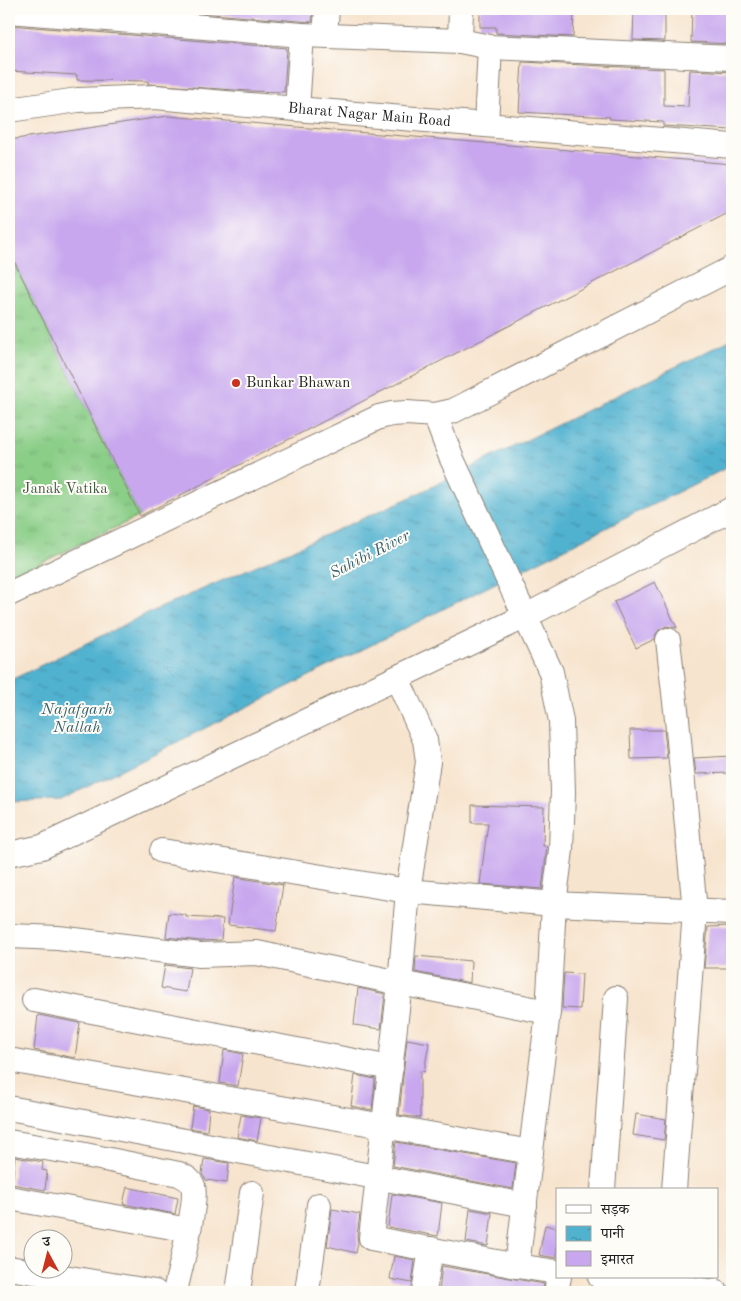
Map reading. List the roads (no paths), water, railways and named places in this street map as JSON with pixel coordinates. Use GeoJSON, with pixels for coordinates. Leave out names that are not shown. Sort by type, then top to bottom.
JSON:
{"type":"FeatureCollection","features":[{"type":"Feature","properties":{"kind":"street"},"geometry":{"type":"LineString","coordinates":[[297,109],[314,35],[327,9]]}},
{"type":"Feature","properties":{"kind":"street"},"geometry":{"type":"LineString","coordinates":[[460,9],[460,41]]}},
{"type":"Feature","properties":{"kind":"street"},"geometry":{"type":"LineString","coordinates":[[9,11],[314,35],[460,41],[490,47],[732,58]]}},
{"type":"Feature","properties":{"kind":"street"},"geometry":{"type":"LineString","coordinates":[[486,125],[490,47]]}},
{"type":"Feature","properties":{"kind":"street","name":"Bharat Nagar Main Road"},"geometry":{"type":"LineString","coordinates":[[9,110],[78,100],[155,97],[732,146]]}},
{"type":"Feature","properties":{"kind":"street"},"geometry":{"type":"LineString","coordinates":[[9,594],[379,417],[400,414],[436,415],[453,411],[732,268]]}},
{"type":"Feature","properties":{"kind":"street"},"geometry":{"type":"LineString","coordinates":[[436,415],[451,457],[551,672],[561,721],[563,792],[561,850],[554,904],[548,1012],[518,1266]]}},
{"type":"Feature","properties":{"kind":"street"},"geometry":{"type":"LineString","coordinates":[[9,854],[42,847],[526,616],[732,510]]}},
{"type":"Feature","properties":{"kind":"street"},"geometry":{"type":"LineString","coordinates":[[668,640],[695,911],[674,1188]]}},
{"type":"Feature","properties":{"kind":"street"},"geometry":{"type":"LineString","coordinates":[[397,678],[425,740],[428,762],[408,891],[400,984],[371,1238],[556,1272]]}},
{"type":"Feature","properties":{"kind":"street"},"geometry":{"type":"LineString","coordinates":[[162,851],[408,891],[554,904],[732,912]]}},
{"type":"Feature","properties":{"kind":"street"},"geometry":{"type":"LineString","coordinates":[[9,936],[58,938],[200,955],[257,953],[400,984],[548,1012]]}},
{"type":"Feature","properties":{"kind":"street"},"geometry":{"type":"LineString","coordinates":[[603,1188],[616,998]]}},
{"type":"Feature","properties":{"kind":"street"},"geometry":{"type":"LineString","coordinates":[[34,1000],[391,1068]]}},
{"type":"Feature","properties":{"kind":"street"},"geometry":{"type":"LineString","coordinates":[[9,1060],[531,1152]]}},
{"type":"Feature","properties":{"kind":"street"},"geometry":{"type":"LineString","coordinates":[[9,1108],[525,1205]]}},
{"type":"Feature","properties":{"kind":"street"},"geometry":{"type":"LineString","coordinates":[[9,1142],[179,1174],[188,1179],[194,1193],[189,1230],[175,1292]]}},
{"type":"Feature","properties":{"kind":"street"},"geometry":{"type":"LineString","coordinates":[[238,1292],[252,1193]]}},
{"type":"Feature","properties":{"kind":"street"},"geometry":{"type":"LineString","coordinates":[[9,1198],[189,1230]]}},
{"type":"Feature","properties":{"kind":"street"},"geometry":{"type":"LineString","coordinates":[[307,1292],[319,1204]]}},
{"type":"Feature","properties":{"kind":"street"},"geometry":{"type":"LineString","coordinates":[[424,1292],[431,1249]]}},
{"type":"Feature","properties":{"kind":"street"},"geometry":{"type":"LineString","coordinates":[[9,1268],[155,1292]]}},
{"type":"Feature","properties":{"kind":"street"},"geometry":{"type":"LineString","coordinates":[[556,1292],[559,1278]]}},
{"type":"Feature","properties":{"kind":"street"},"geometry":{"type":"LineString","coordinates":[[608,1278],[716,1292]]}},
{"type":"Feature","properties":{"kind":"water","name":"Najafgarh Nallah"},"geometry":{"type":"Polygon","coordinates":[[[732,339],[732,465],[61,800],[9,802],[9,681],[142,616],[409,498],[732,339]]]}},
{"type":"Feature","properties":{"kind":"place","name":"Bunkar Bhawan"},"geometry":{"type":"Point","coordinates":[236,383]}},
{"type":"Feature","properties":{"kind":"park label","name":"Janak Vatika"},"geometry":{"type":"Point","coordinates":[65,489]}},
{"type":"Feature","properties":{"kind":"water label","name":"Sahibi River"},"geometry":{"type":"Point","coordinates":[370,555]}}]}
